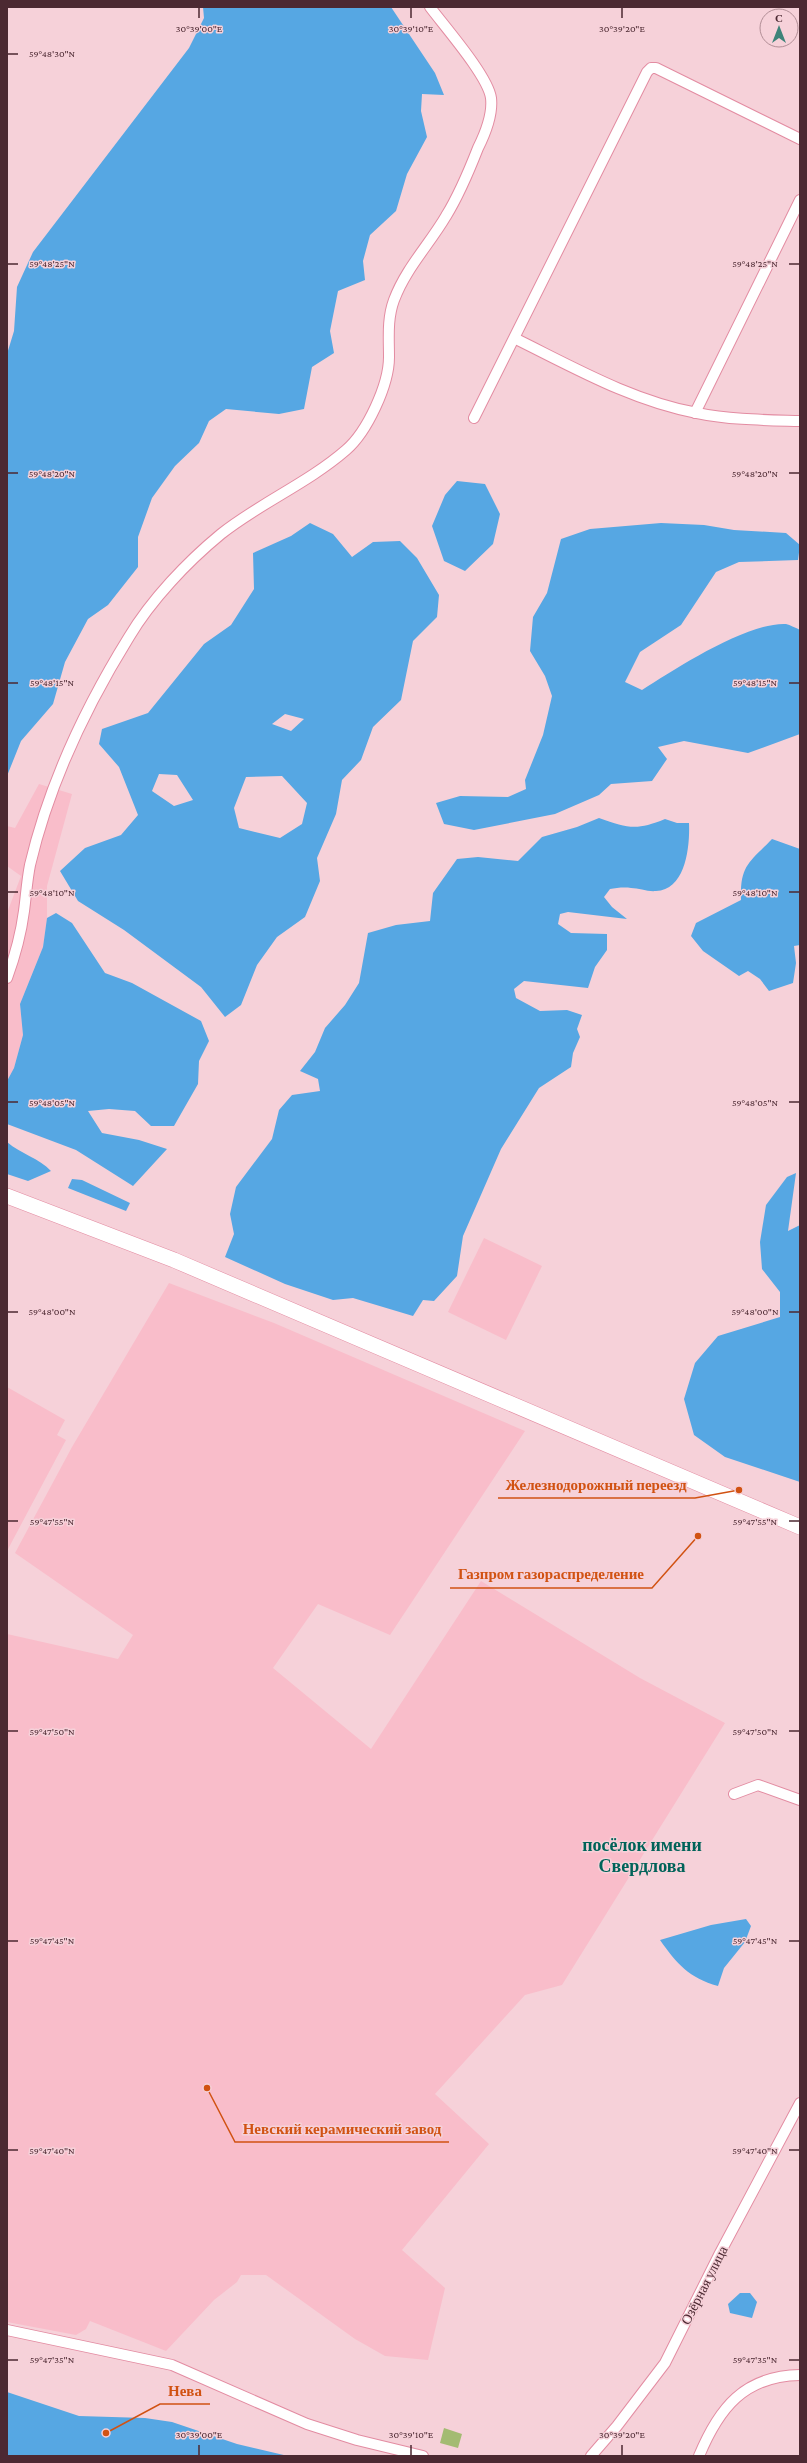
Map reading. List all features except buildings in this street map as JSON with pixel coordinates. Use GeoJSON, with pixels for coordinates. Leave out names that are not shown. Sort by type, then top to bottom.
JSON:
{"type":"FeatureCollection","features":[{"type":"Feature","properties":{"kind":"main road"},"geometry":{"type":"LineString","coordinates":[[7,1196],[174,1260],[800,1527]]}},
{"type":"Feature","properties":{"kind":"street"},"geometry":{"type":"LineString","coordinates":[[7,978],[18,942],[30,867],[60,770],[82,719],[130,634],[178,573],[222,533],[346,450],[364,430],[381,390],[389,360],[387,335],[394,302],[408,270],[445,217],[466,178],[483,138],[490,113],[491,97],[479,74],[430,7]]}},
{"type":"Feature","properties":{"kind":"street"},"geometry":{"type":"LineString","coordinates":[[474,418],[647,72],[651,68],[656,68],[800,139]]}},
{"type":"Feature","properties":{"kind":"street"},"geometry":{"type":"LineString","coordinates":[[695,413],[800,200]]}},
{"type":"Feature","properties":{"kind":"street"},"geometry":{"type":"LineString","coordinates":[[514,338],[609,385],[658,403],[695,413],[741,419],[800,421]]}},
{"type":"Feature","properties":{"kind":"street"},"geometry":{"type":"LineString","coordinates":[[734,1794],[758,1785],[800,1800]]}},
{"type":"Feature","properties":{"kind":"street","name":"Озёрная улица"},"geometry":{"type":"LineString","coordinates":[[592,2456],[665,2363],[720,2253],[800,2103]]}},
{"type":"Feature","properties":{"kind":"street"},"geometry":{"type":"LineString","coordinates":[[7,2330],[172,2365],[307,2424],[357,2440],[423,2456]]}},
{"type":"Feature","properties":{"kind":"street"},"geometry":{"type":"LineString","coordinates":[[699,2456],[710,2429],[730,2402],[753,2384],[784,2375],[800,2375]]}},
{"type":"Feature","properties":{"kind":"shaded area"},"geometry":{"type":"Polygon","coordinates":[[[39,784],[72,794],[47,886],[47,918],[43,947],[20,1004],[23,1035],[14,1068],[7,1081],[7,913],[21,876],[7,866],[7,826],[15,828],[39,784]]]}},
{"type":"Feature","properties":{"kind":"shaded area"},"geometry":{"type":"Polygon","coordinates":[[[484,1238],[542,1266],[506,1340],[448,1312],[484,1238]]]}},
{"type":"Feature","properties":{"kind":"shaded area"},"geometry":{"type":"Polygon","coordinates":[[[169,1283],[274,1323],[525,1431],[390,1635],[318,1604],[273,1668],[371,1749],[481,1581],[640,1678],[725,1723],[562,1985],[525,1995],[435,2094],[489,2144],[402,2250],[445,2288],[428,2360],[385,2356],[355,2339],[266,2275],[241,2275],[237,2282],[214,2300],[166,2351],[90,2321],[86,2329],[76,2335],[7,2322],[7,1634],[118,1659],[133,1635],[15,1553],[72,1447],[169,1283]]]}},
{"type":"Feature","properties":{"kind":"shaded area"},"geometry":{"type":"Polygon","coordinates":[[[7,1387],[65,1420],[57,1435],[66,1440],[7,1551],[7,1387]]]}},
{"type":"Feature","properties":{"kind":"green space"},"geometry":{"type":"Polygon","coordinates":[[[444,2428],[462,2434],[458,2448],[440,2443],[444,2428]]]}},
{"type":"Feature","properties":{"kind":"water"},"geometry":{"type":"Polygon","coordinates":[[[203,7],[391,7],[435,73],[444,95],[422,94],[421,111],[427,137],[407,174],[396,211],[370,235],[363,261],[365,280],[338,291],[330,331],[334,353],[312,367],[304,409],[279,414],[226,409],[209,421],[199,443],[175,466],[152,498],[138,537],[138,567],[108,605],[88,619],[65,662],[53,704],[21,741],[7,776],[7,354],[14,331],[17,287],[33,252],[189,48],[204,18],[203,7]]]}},
{"type":"Feature","properties":{"kind":"water"},"geometry":{"type":"Polygon","coordinates":[[[457,481],[485,484],[500,514],[493,544],[465,571],[444,561],[432,526],[445,495],[457,481]]]}},
{"type":"Feature","properties":{"kind":"water"},"geometry":{"type":"Polygon","coordinates":[[[310,523],[333,534],[352,557],[373,542],[400,541],[417,558],[439,595],[437,617],[413,641],[401,700],[373,727],[361,760],[342,780],[336,814],[317,858],[320,881],[305,917],[277,937],[257,965],[241,1005],[225,1017],[201,987],[124,930],[78,901],[60,871],[85,848],[121,835],[138,815],[119,767],[99,744],[102,729],[148,713],[204,644],[231,625],[254,589],[253,553],[291,536],[310,523]],[[285,714],[272,724],[291,731],[304,719],[285,714]],[[159,774],[152,791],[174,806],[193,800],[177,775],[159,774]],[[282,776],[246,777],[234,808],[239,828],[280,838],[302,824],[307,803],[282,776]]]}},
{"type":"Feature","properties":{"kind":"water"},"geometry":{"type":"Polygon","coordinates":[[[661,523],[704,525],[734,530],[786,533],[800,545],[798,560],[739,562],[716,572],[681,625],[640,652],[625,682],[642,690],[692,659],[732,638],[770,625],[788,624],[800,630],[800,734],[748,753],[684,741],[658,747],[667,759],[652,781],[611,784],[599,795],[555,814],[474,830],[444,824],[436,803],[460,796],[508,797],[526,789],[525,780],[543,735],[552,696],[545,676],[530,651],[533,617],[547,593],[561,539],[590,529],[661,523]]]}},
{"type":"Feature","properties":{"kind":"water"},"geometry":{"type":"Polygon","coordinates":[[[599,818],[632,827],[639,827],[665,819],[677,823],[689,823],[687,854],[684,865],[680,875],[674,883],[666,889],[653,891],[634,888],[610,889],[604,897],[612,907],[627,919],[568,912],[560,914],[558,924],[571,933],[607,934],[607,950],[595,967],[588,988],[524,981],[514,989],[516,998],[540,1011],[567,1010],[582,1015],[577,1029],[580,1037],[573,1053],[571,1067],[539,1088],[501,1149],[463,1236],[457,1276],[434,1301],[423,1300],[413,1316],[353,1298],[333,1300],[285,1284],[225,1257],[234,1234],[230,1214],[236,1187],[272,1139],[279,1110],[292,1095],[320,1091],[318,1079],[300,1071],[315,1052],[325,1028],[345,1005],[359,983],[368,933],[396,925],[430,921],[433,893],[457,859],[478,857],[518,861],[542,837],[577,827],[599,818]]]}},
{"type":"Feature","properties":{"kind":"water"},"geometry":{"type":"Polygon","coordinates":[[[772,839],[800,849],[800,945],[794,946],[796,963],[793,983],[769,991],[760,979],[748,971],[739,976],[703,951],[691,936],[696,923],[741,900],[741,888],[744,872],[752,860],[772,839]]]}},
{"type":"Feature","properties":{"kind":"water"},"geometry":{"type":"Polygon","coordinates":[[[56,913],[72,923],[105,973],[132,983],[201,1021],[209,1041],[199,1061],[198,1084],[174,1126],[151,1126],[135,1111],[109,1109],[88,1111],[102,1133],[139,1140],[167,1149],[133,1186],[76,1150],[7,1124],[7,1081],[14,1068],[23,1035],[20,1004],[43,947],[47,918],[56,913]]]}},
{"type":"Feature","properties":{"kind":"water"},"geometry":{"type":"Polygon","coordinates":[[[7,1142],[51,1171],[28,1181],[7,1174],[7,1142]]]}},
{"type":"Feature","properties":{"kind":"water"},"geometry":{"type":"Polygon","coordinates":[[[796,1173],[788,1231],[800,1225],[800,1482],[725,1457],[694,1435],[684,1399],[695,1363],[718,1336],[780,1317],[780,1292],[762,1269],[760,1242],[766,1205],[787,1177],[796,1173]]]}},
{"type":"Feature","properties":{"kind":"water"},"geometry":{"type":"Polygon","coordinates":[[[72,1179],[82,1180],[130,1203],[126,1211],[68,1188],[72,1179]]]}},
{"type":"Feature","properties":{"kind":"water"},"geometry":{"type":"Polygon","coordinates":[[[746,1919],[751,1926],[745,1942],[724,1968],[718,1986],[699,1979],[684,1969],[660,1940],[711,1925],[746,1919]]]}},
{"type":"Feature","properties":{"kind":"water"},"geometry":{"type":"Polygon","coordinates":[[[740,2293],[750,2293],[757,2302],[752,2318],[730,2313],[728,2304],[740,2293]]]}},
{"type":"Feature","properties":{"kind":"water"},"geometry":{"type":"Polygon","coordinates":[[[7,2392],[79,2416],[145,2418],[172,2422],[237,2444],[288,2456],[7,2456],[7,2392]]]}},
{"type":"Feature","properties":{"kind":"place","name":"Железнодорожный переезд"},"geometry":{"type":"Point","coordinates":[739,1490]}},
{"type":"Feature","properties":{"kind":"place","name":"Газпром газораспределение"},"geometry":{"type":"Point","coordinates":[698,1536]}},
{"type":"Feature","properties":{"kind":"place","name":"Невский керамический завод"},"geometry":{"type":"Point","coordinates":[207,2088]}},
{"type":"Feature","properties":{"kind":"place","name":"Нева"},"geometry":{"type":"Point","coordinates":[106,2433]}},
{"type":"Feature","properties":{"kind":"district","name":"посёлок имени Свердлова"},"geometry":{"type":"Point","coordinates":[642,1855]}}]}
